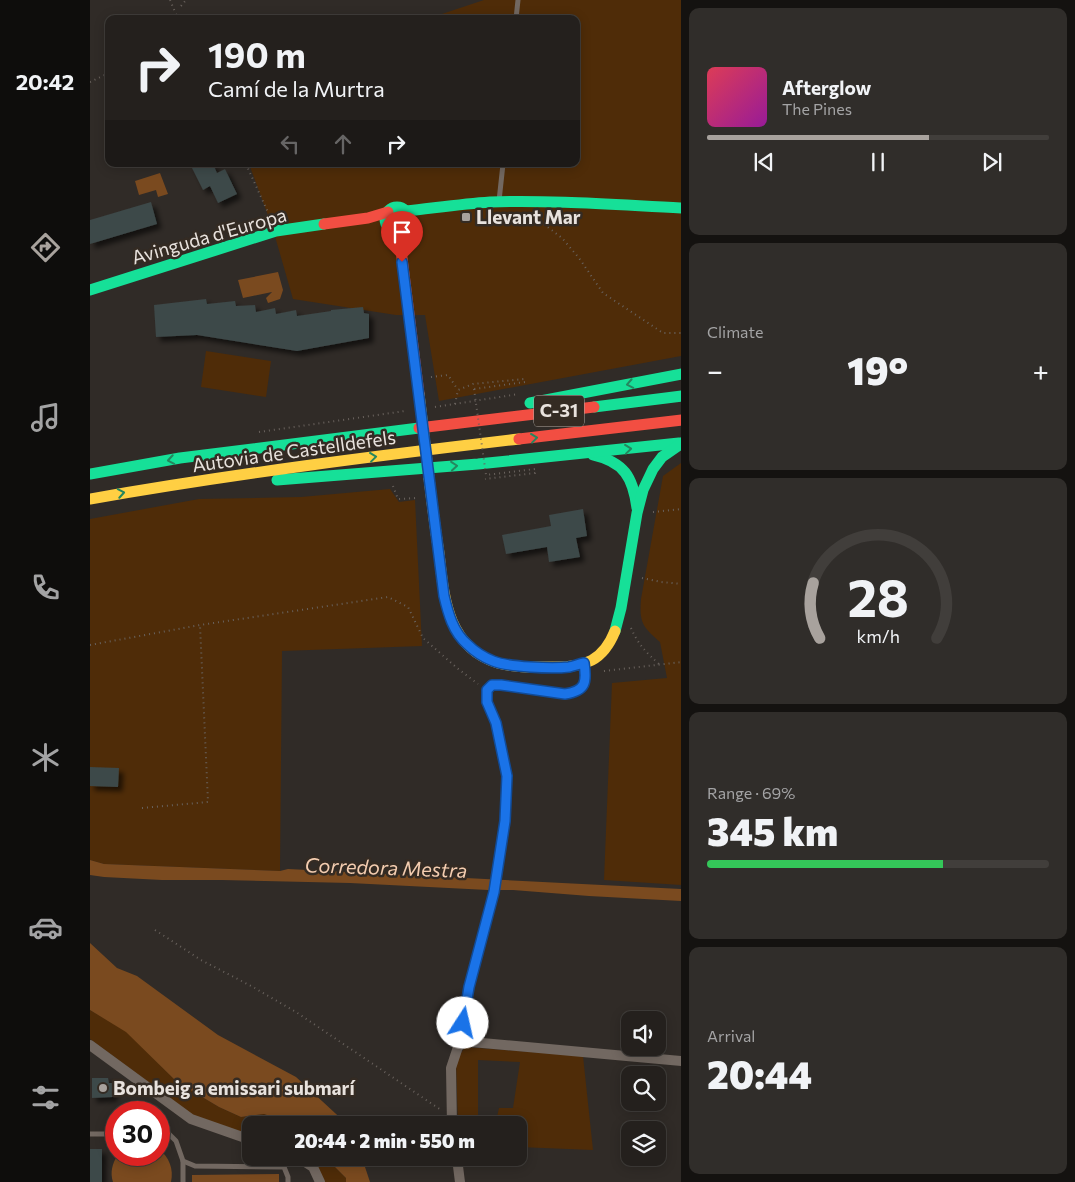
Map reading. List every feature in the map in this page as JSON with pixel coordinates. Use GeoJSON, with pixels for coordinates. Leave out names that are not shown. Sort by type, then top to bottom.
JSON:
{"type":"FeatureCollection","features":[{"type":"Feature","properties":{"kind":"main road"},"geometry":{"type":"LineString","coordinates":[[681,208],[530,202],[463,204],[406,211],[394,208],[389,222],[400,242],[444,596],[448,613],[456,630],[466,644],[494,662],[514,666],[568,667],[584,663],[599,656],[606,648],[615,630],[642,513],[645,486],[660,459],[681,443]]}},
{"type":"Feature","properties":{"kind":"main road"},"geometry":{"type":"LineString","coordinates":[[389,222],[400,230],[417,216],[432,208]]}},
{"type":"Feature","properties":{"kind":"main road"},"geometry":{"type":"LineString","coordinates":[[400,242],[409,216],[406,211]]}},
{"type":"Feature","properties":{"kind":"main road","name":"Avinguda d'Europa"},"geometry":{"type":"LineString","coordinates":[[90,290],[276,231],[368,218],[389,222]]}},
{"type":"Feature","properties":{"kind":"main road"},"geometry":{"type":"LineString","coordinates":[[437,426],[503,408],[681,374]]}},
{"type":"Feature","properties":{"kind":"main road","name":"Autovia de Castelldefels"},"geometry":{"type":"LineString","coordinates":[[90,474],[180,458],[681,396]]}},
{"type":"Feature","properties":{"kind":"main road","name":"Autovia de Castelldefels"},"geometry":{"type":"LineString","coordinates":[[90,499],[258,471],[681,420]]}},
{"type":"Feature","properties":{"kind":"main road"},"geometry":{"type":"LineString","coordinates":[[151,488],[406,471],[681,443]]}},
{"type":"Feature","properties":{"kind":"main road"},"geometry":{"type":"LineString","coordinates":[[580,454],[606,458],[621,466],[631,480],[642,513]]}},
{"type":"Feature","properties":{"kind":"street"},"geometry":{"type":"LineString","coordinates":[[452,1116],[451,1068],[460,1041],[469,987],[494,892],[505,821],[507,776],[496,723],[487,702],[487,690],[492,685],[501,685],[565,694],[576,692],[586,680],[584,663]]}},
{"type":"Feature","properties":{"kind":"street"},"geometry":{"type":"LineString","coordinates":[[460,1041],[681,1061]]}},
{"type":"Feature","properties":{"kind":"street"},"geometry":{"type":"LineString","coordinates":[[90,1045],[191,1119],[242,1137]]}},
{"type":"Feature","properties":{"kind":"street"},"geometry":{"type":"LineString","coordinates":[[311,1166],[320,1182]]}},
{"type":"Feature","properties":{"kind":"street"},"geometry":{"type":"LineString","coordinates":[[457,1166],[460,1182]]}},
{"type":"Feature","properties":{"kind":"lane"},"geometry":{"type":"LineString","coordinates":[[516,15],[518,0]]}},
{"type":"Feature","properties":{"kind":"lane"},"geometry":{"type":"LineString","coordinates":[[499,202],[503,167]]}},
{"type":"Feature","properties":{"kind":"lane"},"geometry":{"type":"LineString","coordinates":[[391,476],[406,471]]}},
{"type":"Feature","properties":{"kind":"lane"},"geometry":{"type":"LineString","coordinates":[[297,479],[347,481]]}},
{"type":"Feature","properties":{"kind":"lane"},"geometry":{"type":"LineString","coordinates":[[90,1134],[105,1134]]}},
{"type":"Feature","properties":{"kind":"lane"},"geometry":{"type":"LineString","coordinates":[[170,1135],[176,1141],[183,1161],[183,1182]]}},
{"type":"Feature","properties":{"kind":"lane"},"geometry":{"type":"LineString","coordinates":[[183,1161],[195,1166],[284,1167],[288,1182]]}},
{"type":"Feature","properties":{"kind":"path"},"geometry":{"type":"LineString","coordinates":[[170,0],[176,15]]}},
{"type":"Feature","properties":{"kind":"path"},"geometry":{"type":"LineString","coordinates":[[181,6],[186,0]]}},
{"type":"Feature","properties":{"kind":"path"},"geometry":{"type":"LineString","coordinates":[[90,82],[105,75]]}},
{"type":"Feature","properties":{"kind":"path"},"geometry":{"type":"LineString","coordinates":[[247,167],[276,231]]}},
{"type":"Feature","properties":{"kind":"path"},"geometry":{"type":"LineString","coordinates":[[530,202],[528,212],[562,238],[579,258],[603,293],[663,333],[681,333]]}},
{"type":"Feature","properties":{"kind":"path"},"geometry":{"type":"LineString","coordinates":[[426,378],[448,375],[458,390],[454,404]]}},
{"type":"Feature","properties":{"kind":"path"},"geometry":{"type":"LineString","coordinates":[[458,390],[473,384],[524,379],[525,382],[474,389],[486,475],[535,469],[535,473],[486,478]]}},
{"type":"Feature","properties":{"kind":"path"},"geometry":{"type":"LineString","coordinates":[[478,472],[537,467]]}},
{"type":"Feature","properties":{"kind":"path"},"geometry":{"type":"LineString","coordinates":[[392,484],[398,499],[421,498]]}},
{"type":"Feature","properties":{"kind":"path"},"geometry":{"type":"LineString","coordinates":[[642,513],[681,509]]}},
{"type":"Feature","properties":{"kind":"path"},"geometry":{"type":"LineString","coordinates":[[635,576],[681,584]]}},
{"type":"Feature","properties":{"kind":"path"},"geometry":{"type":"LineString","coordinates":[[90,645],[200,625],[388,597],[408,607],[423,638],[487,690]]}},
{"type":"Feature","properties":{"kind":"path"},"geometry":{"type":"LineString","coordinates":[[142,808],[208,802],[200,625]]}},
{"type":"Feature","properties":{"kind":"path"},"geometry":{"type":"LineString","coordinates":[[630,626],[636,641],[660,665]]}},
{"type":"Feature","properties":{"kind":"path"},"geometry":{"type":"LineString","coordinates":[[599,676],[605,670],[681,662]]}},
{"type":"Feature","properties":{"kind":"path"},"geometry":{"type":"LineString","coordinates":[[155,930],[201,960],[254,986],[296,1012],[449,1116]]}},
{"type":"Feature","properties":{"kind":"shaded area"},"geometry":{"type":"Polygon","coordinates":[[[484,0],[681,0],[681,356],[439,401],[425,315],[396,315],[293,299],[272,226],[250,167],[580,167],[580,15],[439,15],[484,0]]]}},
{"type":"Feature","properties":{"kind":"shaded area"},"geometry":{"type":"Polygon","coordinates":[[[160,173],[168,194],[158,197],[156,190],[139,195],[135,181],[160,173]]]}},
{"type":"Feature","properties":{"kind":"shaded area"},"geometry":{"type":"Polygon","coordinates":[[[278,272],[283,290],[280,299],[268,303],[266,298],[272,292],[243,298],[238,280],[278,272]]]}},
{"type":"Feature","properties":{"kind":"shaded area"},"geometry":{"type":"Polygon","coordinates":[[[206,351],[271,361],[266,397],[201,387],[206,351]]]}},
{"type":"Feature","properties":{"kind":"shaded area"},"geometry":{"type":"Polygon","coordinates":[[[681,463],[681,885],[604,880],[612,683],[667,678],[660,642],[643,624],[641,599],[663,476],[681,463]]]}},
{"type":"Feature","properties":{"kind":"shaded area"},"geometry":{"type":"Polygon","coordinates":[[[390,489],[399,502],[415,500],[422,646],[282,651],[280,871],[104,864],[90,860],[90,519],[199,499],[301,497],[390,489]]]}},
{"type":"Feature","properties":{"kind":"shaded area"},"geometry":{"type":"Polygon","coordinates":[[[90,860],[104,864],[280,871],[288,869],[681,889],[681,901],[513,890],[350,883],[162,880],[104,877],[90,875],[90,860]]]}},
{"type":"Feature","properties":{"kind":"shaded area"},"geometry":{"type":"Polygon","coordinates":[[[90,943],[117,968],[137,976],[218,1035],[296,1077],[338,1116],[270,1116],[264,1114],[241,1117],[219,1107],[177,1082],[126,1032],[90,1010],[90,943]]]}},
{"type":"Feature","properties":{"kind":"shaded area"},"geometry":{"type":"Polygon","coordinates":[[[90,1010],[126,1031],[177,1082],[219,1107],[242,1117],[242,1132],[195,1117],[90,1039],[90,1010]]]}},
{"type":"Feature","properties":{"kind":"shaded area"},"geometry":{"type":"Polygon","coordinates":[[[465,1047],[583,1056],[593,1150],[527,1147],[527,1116],[497,1116],[499,1108],[513,1108],[520,1062],[478,1060],[478,1115],[488,1116],[458,1116],[456,1061],[465,1047]]]}},
{"type":"Feature","properties":{"kind":"shaded area"},"geometry":{"type":"Polygon","coordinates":[[[264,1114],[270,1116],[249,1116],[264,1114]]]}},
{"type":"Feature","properties":{"kind":"shaded area"},"geometry":{"type":"Polygon","coordinates":[[[170,1164],[172,1172],[171,1182],[113,1182],[113,1166],[170,1166],[170,1164]]]}},
{"type":"Feature","properties":{"kind":"shaded area"},"geometry":{"type":"Polygon","coordinates":[[[312,1166],[334,1166],[346,1178],[346,1182],[322,1182],[312,1166]]]}},
{"type":"Feature","properties":{"kind":"shaded area"},"geometry":{"type":"Polygon","coordinates":[[[334,1166],[365,1166],[370,1182],[346,1182],[346,1178],[334,1166]]]}},
{"type":"Feature","properties":{"kind":"shaded area"},"geometry":{"type":"Polygon","coordinates":[[[279,1174],[279,1182],[192,1182],[192,1175],[279,1174]]]}},
{"type":"Feature","properties":{"kind":"building"},"geometry":{"type":"Polygon","coordinates":[[[192,167],[214,167],[217,173],[225,169],[237,194],[218,203],[210,186],[203,190],[192,167]]]}},
{"type":"Feature","properties":{"kind":"building"},"geometry":{"type":"Polygon","coordinates":[[[151,202],[157,224],[90,244],[90,220],[151,202]]]}},
{"type":"Feature","properties":{"kind":"building"},"geometry":{"type":"Polygon","coordinates":[[[206,299],[207,304],[235,301],[236,306],[255,305],[256,312],[275,308],[276,314],[296,310],[297,316],[363,307],[364,313],[369,314],[369,338],[297,351],[197,335],[156,337],[154,305],[206,299]]]}},
{"type":"Feature","properties":{"kind":"building"},"geometry":{"type":"Polygon","coordinates":[[[583,509],[587,536],[576,538],[580,557],[549,562],[547,547],[506,554],[502,535],[551,526],[549,515],[583,509]]]}},
{"type":"Feature","properties":{"kind":"building"},"geometry":{"type":"Polygon","coordinates":[[[90,767],[119,768],[118,787],[90,786],[90,767]]]}},
{"type":"Feature","properties":{"kind":"building","name":"Bombeig a emissari submarí"},"geometry":{"type":"Polygon","coordinates":[[[92,1078],[108,1078],[109,1083],[114,1083],[113,1097],[92,1098],[92,1078]]]}},
{"type":"Feature","properties":{"kind":"building"},"geometry":{"type":"Polygon","coordinates":[[[90,1149],[102,1149],[102,1182],[90,1182],[90,1149]]]}},
{"type":"Feature","properties":{"kind":"traffic: fast"},"geometry":{"type":"LineString","coordinates":[[406,211],[490,202],[586,203],[681,208]]}},
{"type":"Feature","properties":{"kind":"traffic: fast"},"geometry":{"type":"LineString","coordinates":[[397,207],[405,211],[409,219],[405,227],[397,231],[389,227],[385,219],[389,211],[397,207]]}},
{"type":"Feature","properties":{"kind":"traffic: fast"},"geometry":{"type":"LineString","coordinates":[[90,290],[276,231],[324,224]]}},
{"type":"Feature","properties":{"kind":"traffic: fast"},"geometry":{"type":"LineString","coordinates":[[530,403],[681,374]]}},
{"type":"Feature","properties":{"kind":"traffic: fast"},"geometry":{"type":"LineString","coordinates":[[594,407],[681,396]]}},
{"type":"Feature","properties":{"kind":"traffic: fast"},"geometry":{"type":"LineString","coordinates":[[90,474],[180,458],[419,428]]}},
{"type":"Feature","properties":{"kind":"traffic: fast"},"geometry":{"type":"LineString","coordinates":[[277,480],[478,464],[679,443]]}},
{"type":"Feature","properties":{"kind":"traffic: fast"},"geometry":{"type":"LineString","coordinates":[[615,631],[643,490],[653,469],[662,457],[681,444]]}},
{"type":"Feature","properties":{"kind":"traffic: fast"},"geometry":{"type":"LineString","coordinates":[[593,455],[612,462],[625,473],[633,488],[637,508]]}},
{"type":"Feature","properties":{"kind":"traffic: slow"},"geometry":{"type":"LineString","coordinates":[[419,394],[429,478]]}},
{"type":"Feature","properties":{"kind":"traffic: slow"},"geometry":{"type":"LineString","coordinates":[[90,499],[304,466],[519,439]]}},
{"type":"Feature","properties":{"kind":"traffic: slow"},"geometry":{"type":"LineString","coordinates":[[429,478],[446,603],[458,633],[481,656],[512,666],[575,666],[584,664],[599,656],[615,631]]}},
{"type":"Feature","properties":{"kind":"traffic: jam"},"geometry":{"type":"LineString","coordinates":[[324,224],[368,218],[388,212]]}},
{"type":"Feature","properties":{"kind":"traffic: jam"},"geometry":{"type":"LineString","coordinates":[[392,230],[400,242],[419,394]]}},
{"type":"Feature","properties":{"kind":"traffic: jam"},"geometry":{"type":"LineString","coordinates":[[419,428],[594,407]]}},
{"type":"Feature","properties":{"kind":"traffic: jam"},"geometry":{"type":"LineString","coordinates":[[519,439],[681,420]]}},
{"type":"Feature","properties":{"kind":"place","name":"Llevant Mar"},"geometry":{"type":"Point","coordinates":[466,217]}},
{"type":"Feature","properties":{"kind":"place","name":"Bombeig a emissari submarí"},"geometry":{"type":"Point","coordinates":[103,1088]}},
{"type":"Feature","properties":{"kind":"route"},"geometry":{"type":"LineString","coordinates":[[402,262],[444,596],[448,613],[456,630],[466,644],[494,662],[534,667],[568,667],[584,663],[586,677],[582,687],[576,692],[565,694],[534,688],[501,685],[492,685],[487,690],[487,702],[496,723],[507,776],[505,821],[494,892],[469,987],[463,1023]]}},
{"type":"Feature","properties":{"kind":"water label","name":"Corredora Mestra"},"geometry":{"type":"Point","coordinates":[386,868]}}]}
